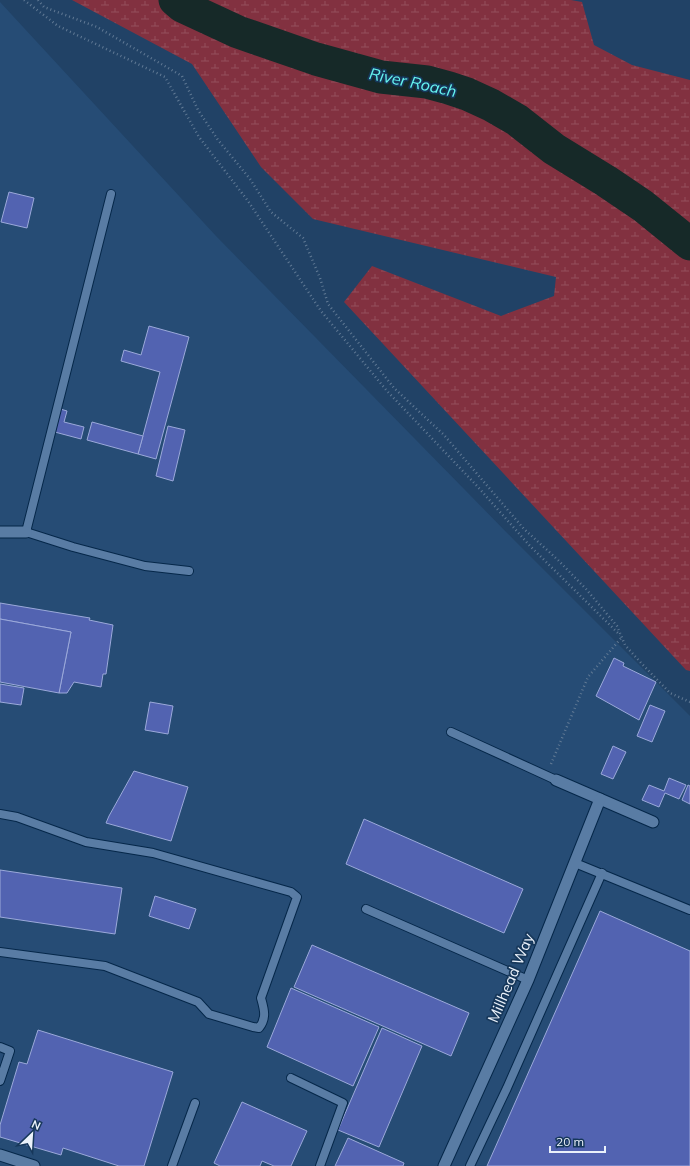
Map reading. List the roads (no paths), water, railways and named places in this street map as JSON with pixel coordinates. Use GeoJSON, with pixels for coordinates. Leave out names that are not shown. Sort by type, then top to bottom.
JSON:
{"type":"FeatureCollection","features":[{"type":"Feature","properties":{"kind":"street"},"geometry":{"type":"LineString","coordinates":[[0,532],[26,532]]}},
{"type":"Feature","properties":{"kind":"street"},"geometry":{"type":"LineString","coordinates":[[556,780],[653,822]]}},
{"type":"Feature","properties":{"kind":"street","name":"Millhead Way"},"geometry":{"type":"LineString","coordinates":[[444,1166],[528,980],[600,799]]}},
{"type":"Feature","properties":{"kind":"street"},"geometry":{"type":"LineString","coordinates":[[0,1155],[34,1166]]}},
{"type":"Feature","properties":{"kind":"lane"},"geometry":{"type":"LineString","coordinates":[[111,194],[26,532],[73,547],[144,566],[189,571]]}},
{"type":"Feature","properties":{"kind":"lane"},"geometry":{"type":"LineString","coordinates":[[451,732],[556,780]]}},
{"type":"Feature","properties":{"kind":"lane"},"geometry":{"type":"LineString","coordinates":[[0,814],[17,817],[86,842],[153,853],[291,892],[297,897],[261,998],[265,1014],[263,1023],[259,1028],[209,1014],[198,1002],[105,966],[0,952]]}},
{"type":"Feature","properties":{"kind":"lane"},"geometry":{"type":"LineString","coordinates":[[575,863],[690,910]]}},
{"type":"Feature","properties":{"kind":"lane"},"geometry":{"type":"LineString","coordinates":[[470,1166],[507,1088],[602,873]]}},
{"type":"Feature","properties":{"kind":"lane"},"geometry":{"type":"LineString","coordinates":[[366,909],[528,980]]}},
{"type":"Feature","properties":{"kind":"lane"},"geometry":{"type":"LineString","coordinates":[[0,1047],[10,1051],[0,1081]]}},
{"type":"Feature","properties":{"kind":"lane"},"geometry":{"type":"LineString","coordinates":[[291,1078],[343,1103],[320,1166]]}},
{"type":"Feature","properties":{"kind":"lane"},"geometry":{"type":"LineString","coordinates":[[172,1166],[195,1103]]}},
{"type":"Feature","properties":{"kind":"waterway","name":"River Roach"},"geometry":{"type":"LineString","coordinates":[[175,0],[182,6],[238,32],[316,59],[381,77],[427,82],[467,94],[491,105],[517,120],[554,149],[643,206],[690,244]]}}]}
